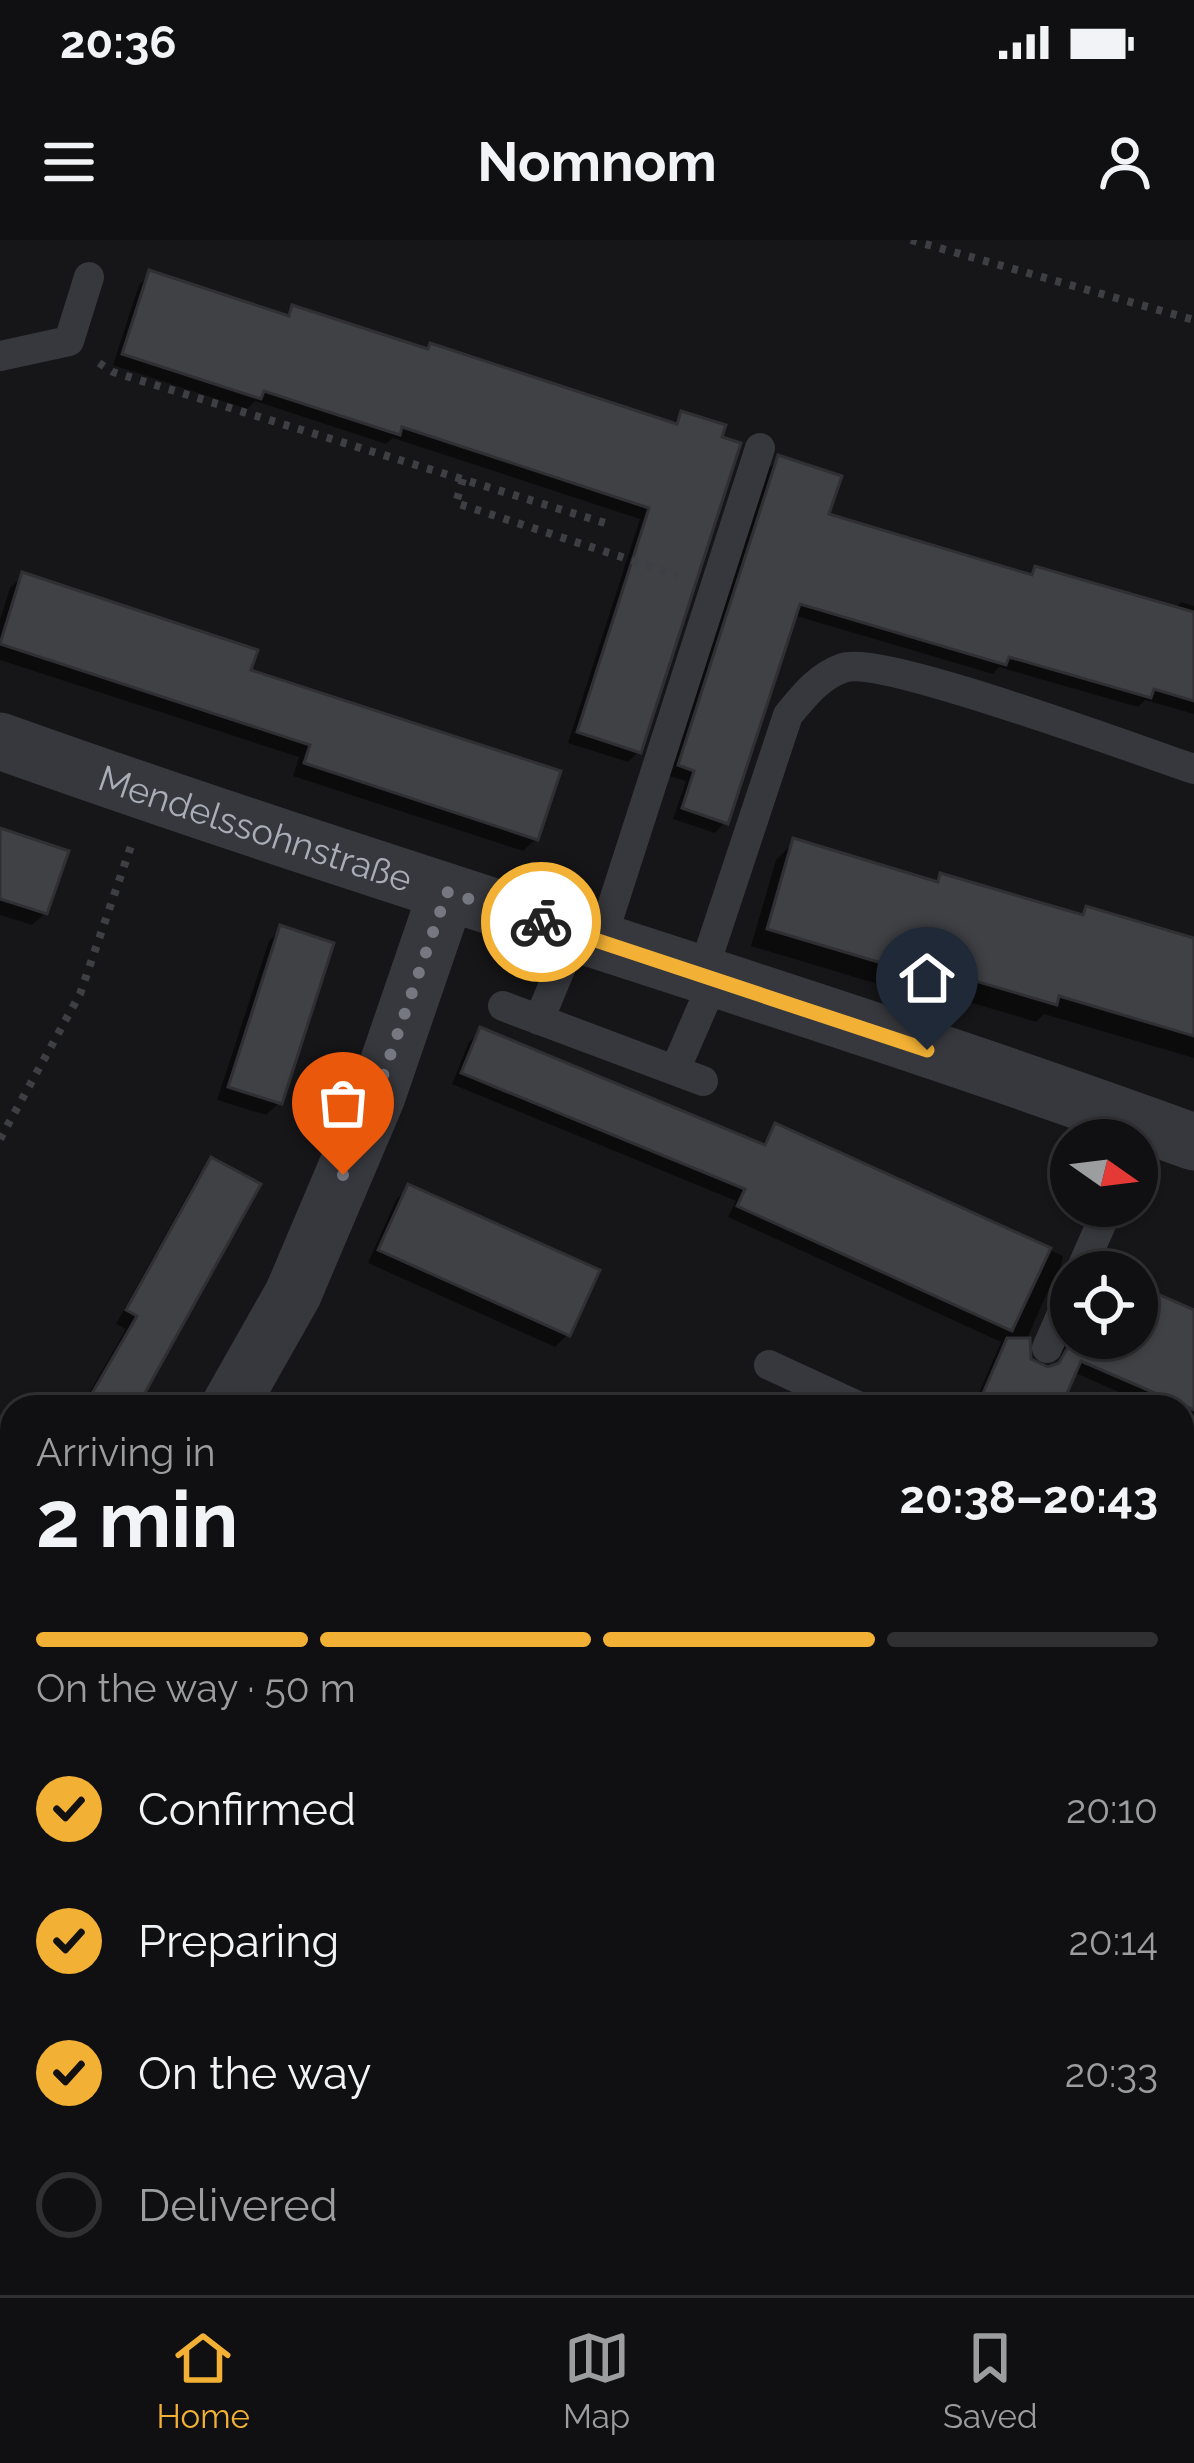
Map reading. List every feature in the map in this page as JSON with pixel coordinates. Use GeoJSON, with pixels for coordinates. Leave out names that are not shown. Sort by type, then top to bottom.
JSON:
{"type":"FeatureCollection","features":[{"type":"Feature","properties":{"kind":"street","name":"Mendelssohnstraße"},"geometry":{"type":"LineString","coordinates":[[0,741],[148,794],[709,976],[1104,1119]]}},
{"type":"Feature","properties":{"kind":"street"},"geometry":{"type":"LineString","coordinates":[[236,1395],[293,1294],[376,1096],[447,892]]}},
{"type":"Feature","properties":{"kind":"street","name":"Mendelssohnstraße"},"geometry":{"type":"LineString","coordinates":[[1158,1135],[1194,1142]]}},
{"type":"Feature","properties":{"kind":"lane"},"geometry":{"type":"LineString","coordinates":[[0,356],[69,341],[89,277]]}},
{"type":"Feature","properties":{"kind":"lane"},"geometry":{"type":"LineString","coordinates":[[539,1020],[588,937],[715,587],[760,448]]}},
{"type":"Feature","properties":{"kind":"lane"},"geometry":{"type":"LineString","coordinates":[[503,1006],[689,1075],[709,976],[788,715],[809,689],[844,667],[897,671],[1194,769]]}},
{"type":"Feature","properties":{"kind":"lane"},"geometry":{"type":"LineString","coordinates":[[1047,1348],[1050,1341]]}},
{"type":"Feature","properties":{"kind":"lane"},"geometry":{"type":"LineString","coordinates":[[769,1365],[834,1395]]}},
{"type":"Feature","properties":{"kind":"path"},"geometry":{"type":"LineString","coordinates":[[911,240],[1194,320]]}},
{"type":"Feature","properties":{"kind":"path"},"geometry":{"type":"LineString","coordinates":[[69,341],[113,372],[605,523]]}},
{"type":"Feature","properties":{"kind":"path"},"geometry":{"type":"LineString","coordinates":[[463,479],[456,503],[715,587]]}},
{"type":"Feature","properties":{"kind":"path"},"geometry":{"type":"LineString","coordinates":[[0,1139],[80,994],[148,794]]}},
{"type":"Feature","properties":{"kind":"building"},"geometry":{"type":"Polygon","coordinates":[[[149,270],[289,316],[292,305],[428,349],[430,343],[677,424],[681,411],[726,425],[722,437],[741,443],[641,753],[577,732],[649,508],[402,427],[400,435],[264,391],[261,399],[122,354],[149,270]]]}},
{"type":"Feature","properties":{"kind":"building"},"geometry":{"type":"Polygon","coordinates":[[[778,455],[842,476],[829,514],[1032,575],[1035,566],[1194,612],[1194,701],[1154,689],[1151,698],[1009,657],[1006,665],[800,604],[728,824],[682,808],[694,771],[678,765],[778,455]]]}},
{"type":"Feature","properties":{"kind":"building"},"geometry":{"type":"Polygon","coordinates":[[[22,572],[258,650],[251,670],[561,771],[538,840],[304,763],[310,745],[0,644],[22,572]]]}},
{"type":"Feature","properties":{"kind":"building"},"geometry":{"type":"Polygon","coordinates":[[[0,828],[69,851],[47,914],[0,899],[0,828]]]}},
{"type":"Feature","properties":{"kind":"building"},"geometry":{"type":"Polygon","coordinates":[[[793,838],[938,882],[940,873],[1083,915],[1086,906],[1194,938],[1194,1036],[1059,996],[1057,1005],[914,963],[912,972],[767,929],[793,838]]]}},
{"type":"Feature","properties":{"kind":"building"},"geometry":{"type":"Polygon","coordinates":[[[280,925],[334,943],[282,1104],[228,1087],[280,925]]]}},
{"type":"Feature","properties":{"kind":"building"},"geometry":{"type":"Polygon","coordinates":[[[480,1027],[765,1145],[775,1123],[1051,1248],[1012,1331],[737,1206],[745,1189],[461,1073],[480,1027]]]}},
{"type":"Feature","properties":{"kind":"building"},"geometry":{"type":"Polygon","coordinates":[[[211,1157],[261,1184],[144,1395],[91,1395],[137,1316],[126,1310],[211,1157]]]}},
{"type":"Feature","properties":{"kind":"building"},"geometry":{"type":"Polygon","coordinates":[[[408,1184],[600,1270],[570,1336],[378,1250],[408,1184]]]}},
{"type":"Feature","properties":{"kind":"building"},"geometry":{"type":"Polygon","coordinates":[[[1158,1294],[1194,1310],[1194,1395],[1159,1395],[1081,1361],[1066,1395],[982,1395],[1007,1338],[1030,1338],[1031,1359],[1048,1367],[1061,1359],[1158,1359],[1158,1294]]]}},
{"type":"Feature","properties":{"kind":"way so far"},"geometry":{"type":"LineString","coordinates":[[343,1175],[376,1096],[447,892],[541,922]]}},
{"type":"Feature","properties":{"kind":"route"},"geometry":{"type":"LineString","coordinates":[[541,922],[927,1050]]}}]}
